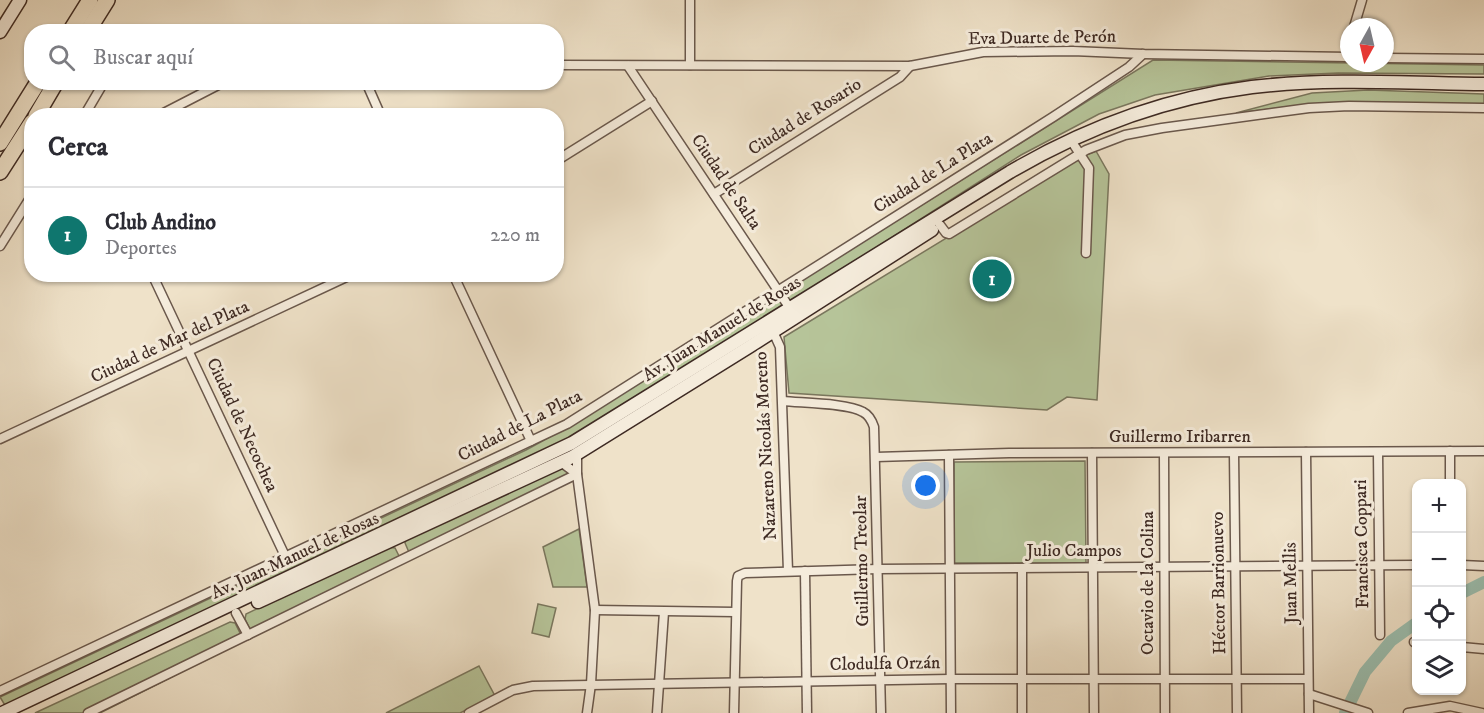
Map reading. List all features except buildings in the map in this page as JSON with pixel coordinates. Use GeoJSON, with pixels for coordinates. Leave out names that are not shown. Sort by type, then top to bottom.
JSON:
{"type":"FeatureCollection","features":[{"type":"Feature","properties":{"kind":"highway"},"geometry":{"type":"LineString","coordinates":[[75,24],[90,0]]}},
{"type":"Feature","properties":{"kind":"highway"},"geometry":{"type":"LineString","coordinates":[[92,24],[107,0]]}},
{"type":"Feature","properties":{"kind":"highway"},"geometry":{"type":"LineString","coordinates":[[0,143],[33,90]]}},
{"type":"Feature","properties":{"kind":"highway"},"geometry":{"type":"LineString","coordinates":[[41,108],[51,90]]}},
{"type":"Feature","properties":{"kind":"highway"},"geometry":{"type":"LineString","coordinates":[[0,172],[24,134]]}},
{"type":"Feature","properties":{"kind":"main road"},"geometry":{"type":"LineString","coordinates":[[0,32],[20,0]]}},
{"type":"Feature","properties":{"kind":"main road","name":"Av. Juan Manuel de Rosas"},"geometry":{"type":"LineString","coordinates":[[20,713],[561,462],[1045,151],[1092,129],[1190,98],[1255,87],[1346,82],[1484,84]]}},
{"type":"Feature","properties":{"kind":"main road","name":"Av. Juan Manuel de Rosas"},"geometry":{"type":"LineString","coordinates":[[792,312],[1022,174],[1120,126],[1174,110],[1261,93],[1298,89],[1484,90]]}},
{"type":"Feature","properties":{"kind":"main road","name":"Av. Juan Manuel de Rosas"},"geometry":{"type":"LineString","coordinates":[[2,713],[572,443],[770,326]]}},
{"type":"Feature","properties":{"kind":"street"},"geometry":{"type":"LineString","coordinates":[[690,0],[690,65]]}},
{"type":"Feature","properties":{"kind":"street"},"geometry":{"type":"LineString","coordinates":[[1357,18],[1362,0]]}},
{"type":"Feature","properties":{"kind":"street","name":"Eva Duarte de Perón"},"geometry":{"type":"LineString","coordinates":[[564,65],[910,66],[983,52],[1072,51],[1340,57]]}},
{"type":"Feature","properties":{"kind":"street","name":"Ciudad de La Plata"},"geometry":{"type":"LineString","coordinates":[[0,691],[567,424],[1053,117],[1129,67],[1143,54]]}},
{"type":"Feature","properties":{"kind":"street"},"geometry":{"type":"LineString","coordinates":[[1394,58],[1484,59]]}},
{"type":"Feature","properties":{"kind":"street","name":"Ciudad de Salta"},"geometry":{"type":"LineString","coordinates":[[628,66],[792,312]]}},
{"type":"Feature","properties":{"kind":"street","name":"Ciudad de Rosario"},"geometry":{"type":"LineString","coordinates":[[714,194],[900,77],[910,66]]}},
{"type":"Feature","properties":{"kind":"street"},"geometry":{"type":"LineString","coordinates":[[89,108],[99,90]]}},
{"type":"Feature","properties":{"kind":"street"},"geometry":{"type":"LineString","coordinates":[[174,108],[208,90]]}},
{"type":"Feature","properties":{"kind":"street"},"geometry":{"type":"LineString","coordinates":[[370,90],[377,108]]}},
{"type":"Feature","properties":{"kind":"street"},"geometry":{"type":"LineString","coordinates":[[564,155],[652,101]]}},
{"type":"Feature","properties":{"kind":"street"},"geometry":{"type":"LineString","coordinates":[[1086,253],[1089,168],[1077,149],[1125,135],[1292,109],[1349,106],[1484,108]]}},
{"type":"Feature","properties":{"kind":"street"},"geometry":{"type":"LineString","coordinates":[[0,246],[24,208]]}},
{"type":"Feature","properties":{"kind":"street","name":"Ciudad de Necochea"},"geometry":{"type":"LineString","coordinates":[[156,282],[286,558]]}},
{"type":"Feature","properties":{"kind":"street","name":"Ciudad de Mar del Plata"},"geometry":{"type":"LineString","coordinates":[[0,439],[336,282]]}},
{"type":"Feature","properties":{"kind":"street"},"geometry":{"type":"LineString","coordinates":[[457,282],[531,441]]}},
{"type":"Feature","properties":{"kind":"street","name":"Nazareno Nicolás Moreno"},"geometry":{"type":"LineString","coordinates":[[770,326],[780,347],[788,571]]}},
{"type":"Feature","properties":{"kind":"street","name":"Guillermo Treolar"},"geometry":{"type":"LineString","coordinates":[[783,400],[853,408],[864,412],[871,419],[874,427],[881,713]]}},
{"type":"Feature","properties":{"kind":"street"},"geometry":{"type":"LineString","coordinates":[[1450,451],[1450,479]]}},
{"type":"Feature","properties":{"kind":"street","name":"Guillermo Iribarren"},"geometry":{"type":"LineString","coordinates":[[876,457],[1092,453],[1484,451]]}},
{"type":"Feature","properties":{"kind":"street","name":"Juan Mellis"},"geometry":{"type":"LineString","coordinates":[[1306,452],[1309,713]]}},
{"type":"Feature","properties":{"kind":"street","name":"Francisca Coppari"},"geometry":{"type":"LineString","coordinates":[[1378,452],[1380,635]]}},
{"type":"Feature","properties":{"kind":"street"},"geometry":{"type":"LineString","coordinates":[[577,453],[577,474],[595,610],[587,713]]}},
{"type":"Feature","properties":{"kind":"street"},"geometry":{"type":"LineString","coordinates":[[1092,453],[1094,713]]}},
{"type":"Feature","properties":{"kind":"street","name":"Octavio de la Colina"},"geometry":{"type":"LineString","coordinates":[[1164,453],[1165,713]]}},
{"type":"Feature","properties":{"kind":"street","name":"Héctor Barrionuevo"},"geometry":{"type":"LineString","coordinates":[[1234,453],[1237,713]]}},
{"type":"Feature","properties":{"kind":"street"},"geometry":{"type":"LineString","coordinates":[[949,455],[951,713]]}},
{"type":"Feature","properties":{"kind":"street"},"geometry":{"type":"LineString","coordinates":[[561,462],[577,474]]}},
{"type":"Feature","properties":{"kind":"street"},"geometry":{"type":"LineString","coordinates":[[88,713],[577,474]]}},
{"type":"Feature","properties":{"kind":"street","name":"Julio Campos"},"geometry":{"type":"LineString","coordinates":[[735,612],[738,576],[745,573],[878,569],[1412,566]]}},
{"type":"Feature","properties":{"kind":"street"},"geometry":{"type":"LineString","coordinates":[[1466,566],[1484,566]]}},
{"type":"Feature","properties":{"kind":"street"},"geometry":{"type":"LineString","coordinates":[[1022,568],[1022,713]]}},
{"type":"Feature","properties":{"kind":"street"},"geometry":{"type":"LineString","coordinates":[[805,571],[807,713]]}},
{"type":"Feature","properties":{"kind":"street"},"geometry":{"type":"LineString","coordinates":[[595,610],[735,612],[734,713]]}},
{"type":"Feature","properties":{"kind":"street"},"geometry":{"type":"LineString","coordinates":[[657,713],[664,612]]}},
{"type":"Feature","properties":{"kind":"street"},"geometry":{"type":"LineString","coordinates":[[236,613],[248,634]]}},
{"type":"Feature","properties":{"kind":"street"},"geometry":{"type":"LineString","coordinates":[[1466,647],[1484,649]]}},
{"type":"Feature","properties":{"kind":"street","name":"Clodulfa Orzán"},"geometry":{"type":"LineString","coordinates":[[469,713],[522,687],[591,684],[950,679],[1308,679]]}},
{"type":"Feature","properties":{"kind":"street"},"geometry":{"type":"LineString","coordinates":[[1308,694],[1368,713]]}},
{"type":"Feature","properties":{"kind":"street"},"geometry":{"type":"LineString","coordinates":[[1412,713],[1450,706],[1482,713]]}},
{"type":"Feature","properties":{"kind":"green space"},"geometry":{"type":"Polygon","coordinates":[[[1153,60],[1340,63],[1340,72],[1394,72],[1394,64],[1484,65],[1484,74],[1338,73],[1269,76],[1155,95],[1099,114],[1021,155],[789,303],[783,292],[1153,60]]]}},
{"type":"Feature","properties":{"kind":"green space"},"geometry":{"type":"Polygon","coordinates":[[[1368,90],[1484,94],[1484,105],[1303,105],[1236,113],[1312,93],[1368,90]]]}},
{"type":"Feature","properties":{"kind":"green space"},"geometry":{"type":"Polygon","coordinates":[[[1096,151],[1109,174],[1097,400],[1067,397],[1047,410],[789,393],[784,337],[1076,159],[1096,151]]]}},
{"type":"Feature","properties":{"kind":"green space"},"geometry":{"type":"Polygon","coordinates":[[[776,296],[784,307],[561,444],[6,707],[0,697],[526,450],[568,427],[776,296]]]}},
{"type":"Feature","properties":{"kind":"green space"},"geometry":{"type":"Polygon","coordinates":[[[1085,461],[1086,563],[954,563],[954,462],[1085,461]]]}},
{"type":"Feature","properties":{"kind":"green space"},"geometry":{"type":"Polygon","coordinates":[[[561,465],[567,469],[570,478],[411,557],[405,543],[406,539],[561,465]]]}},
{"type":"Feature","properties":{"kind":"green space"},"geometry":{"type":"Polygon","coordinates":[[[579,529],[587,587],[553,587],[543,547],[579,529]]]}},
{"type":"Feature","properties":{"kind":"green space"},"geometry":{"type":"Polygon","coordinates":[[[386,547],[395,548],[402,562],[253,636],[245,619],[246,614],[386,547]]]}},
{"type":"Feature","properties":{"kind":"green space"},"geometry":{"type":"Polygon","coordinates":[[[538,604],[556,608],[549,637],[532,633],[538,604]]]}},
{"type":"Feature","properties":{"kind":"green space"},"geometry":{"type":"Polygon","coordinates":[[[230,622],[235,623],[244,641],[100,713],[35,713],[230,622]]]}},
{"type":"Feature","properties":{"kind":"green space"},"geometry":{"type":"Polygon","coordinates":[[[479,666],[495,696],[460,713],[386,713],[479,666]]]}},
{"type":"Feature","properties":{"kind":"waterway"},"geometry":{"type":"LineString","coordinates":[[1466,591],[1484,582]]}},
{"type":"Feature","properties":{"kind":"waterway"},"geometry":{"type":"LineString","coordinates":[[1345,713],[1365,672],[1391,641],[1412,626]]}},
{"type":"Feature","properties":{"kind":"place","name":"Club Andino"},"geometry":{"type":"Point","coordinates":[992,279]}}]}
